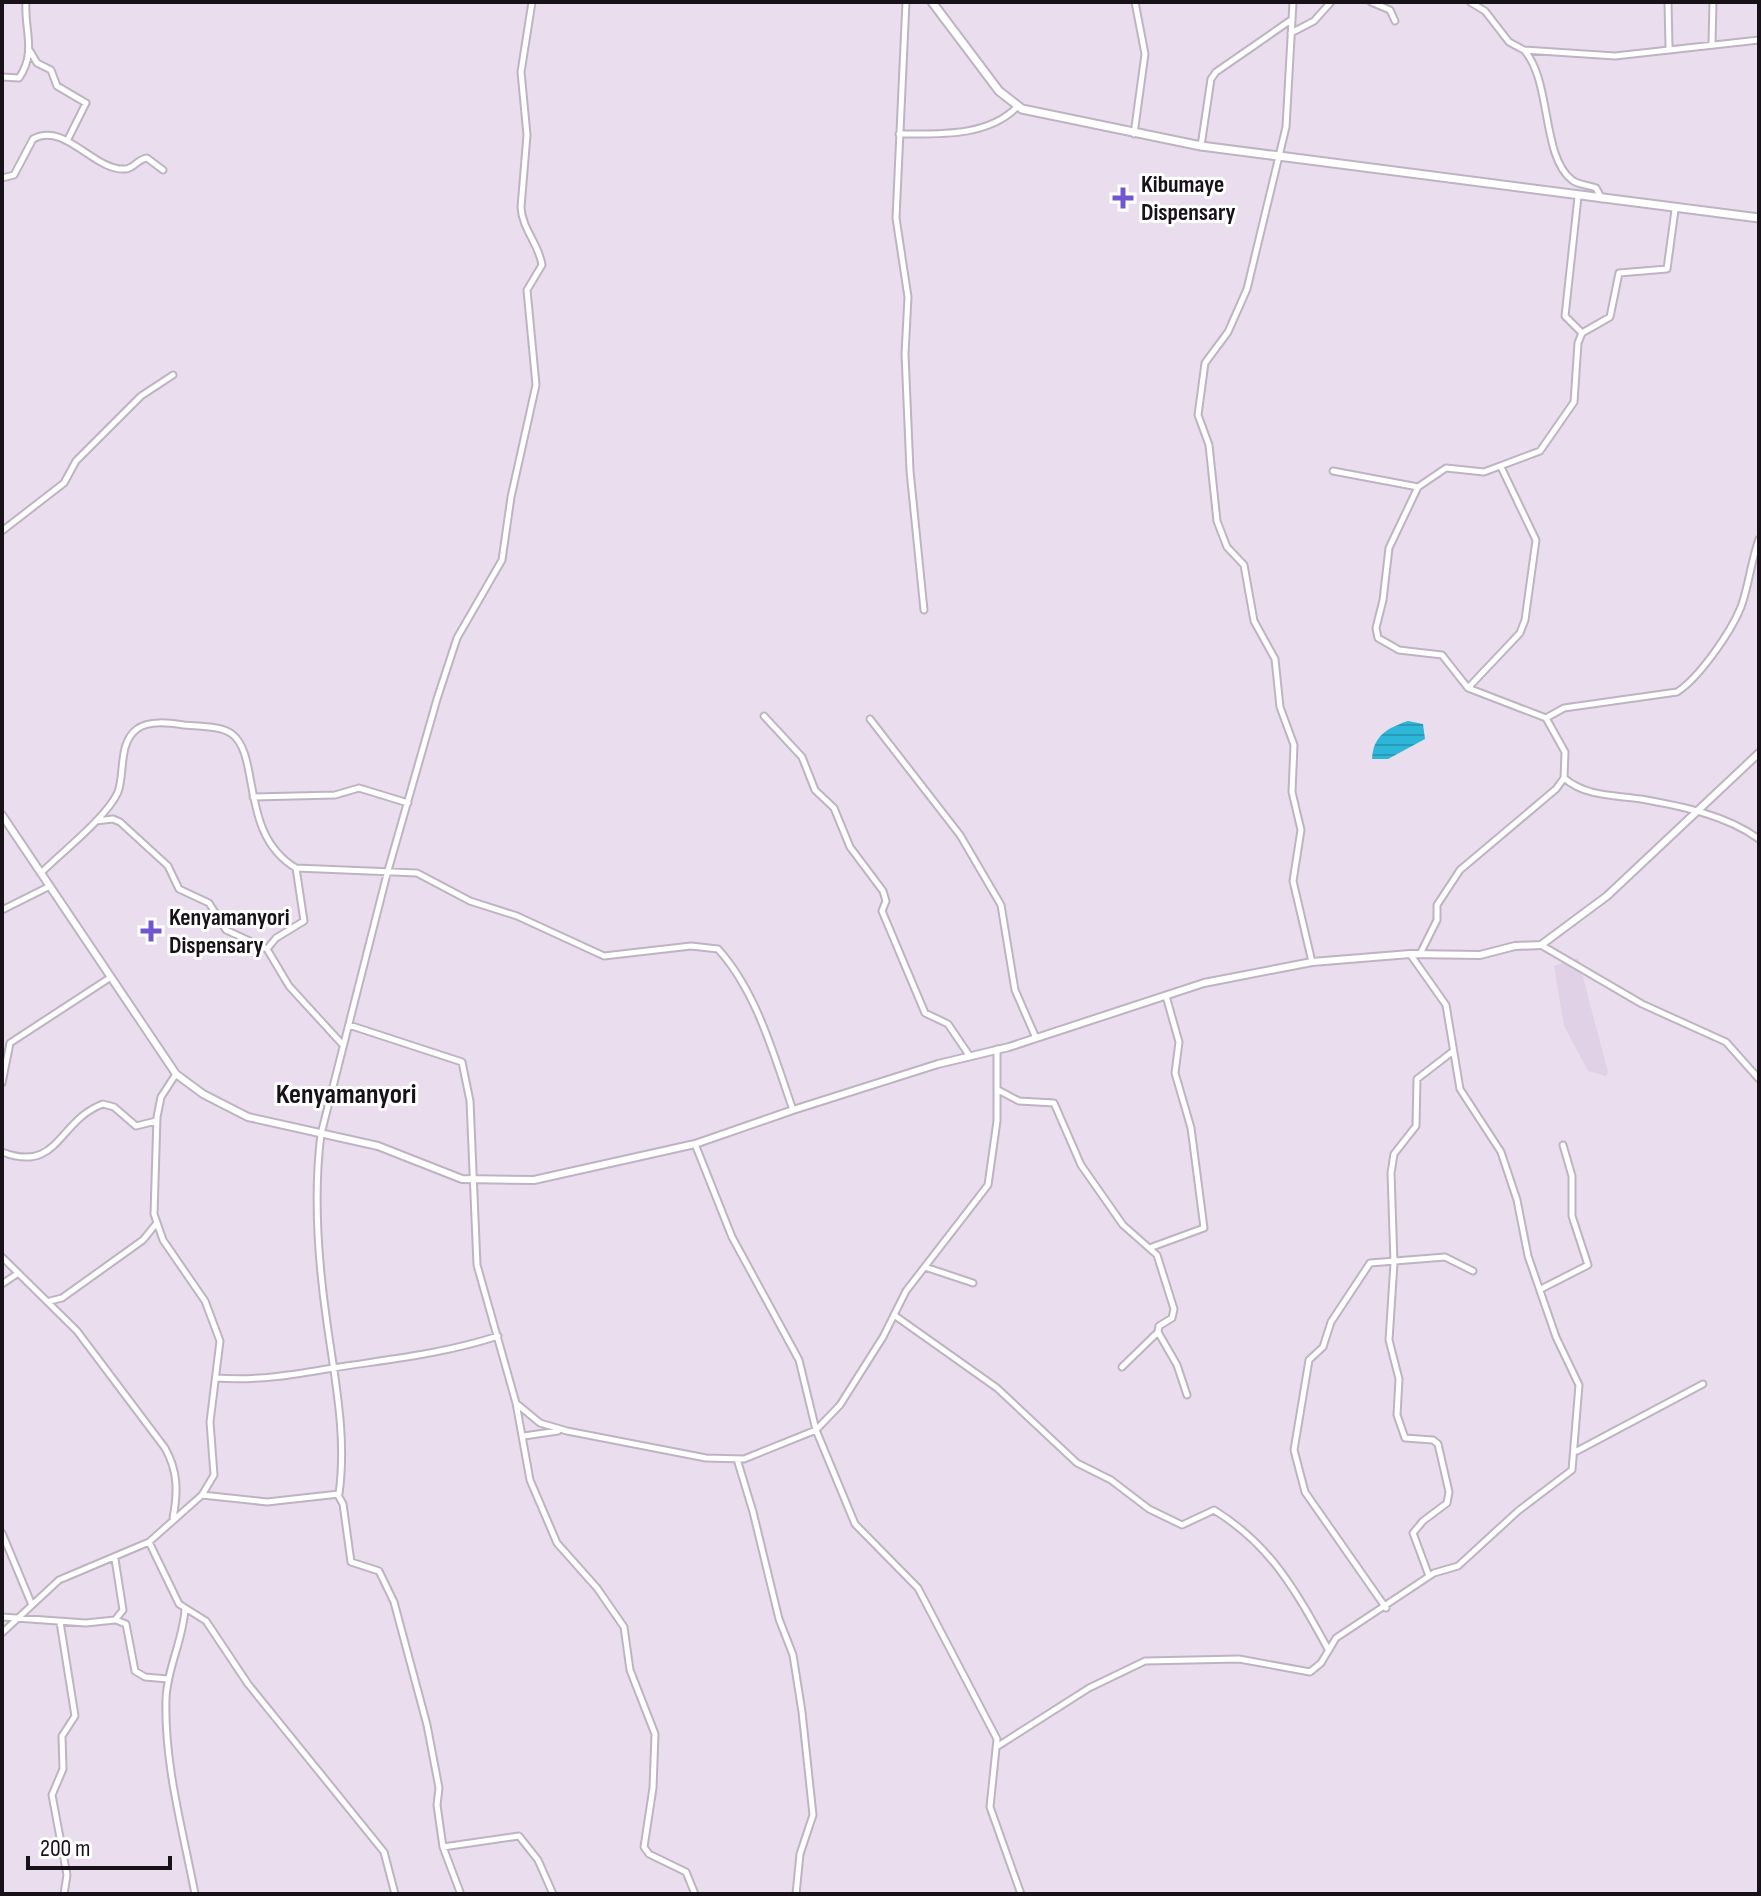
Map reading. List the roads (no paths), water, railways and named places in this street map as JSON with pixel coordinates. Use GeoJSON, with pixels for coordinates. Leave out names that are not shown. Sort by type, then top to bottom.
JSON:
{"type":"FeatureCollection","features":[{"type":"Feature","properties":{"kind":"main road"},"geometry":{"type":"LineString","coordinates":[[932,2],[999,91],[1017,107],[1201,146],[1675,210],[1759,218]]}},
{"type":"Feature","properties":{"kind":"street"},"geometry":{"type":"LineString","coordinates":[[26,2],[30,51],[37,63],[51,70],[57,86],[86,103],[67,141]]}},
{"type":"Feature","properties":{"kind":"street"},"geometry":{"type":"LineString","coordinates":[[460,1892],[443,1847],[431,1743],[394,1602],[379,1571],[358,1568],[351,1562],[343,1504],[338,1495],[341,1404],[321,1276],[317,1184],[321,1134],[387,874],[457,638],[502,560],[513,485],[536,385],[527,290],[542,265],[540,253],[522,219],[521,207],[527,135],[521,72],[532,2]]}},
{"type":"Feature","properties":{"kind":"street"},"geometry":{"type":"LineString","coordinates":[[906,2],[896,218],[908,297],[905,354],[910,471],[924,610]]}},
{"type":"Feature","properties":{"kind":"street"},"geometry":{"type":"LineString","coordinates":[[1134,134],[1145,54],[1135,2]]}},
{"type":"Feature","properties":{"kind":"street"},"geometry":{"type":"LineString","coordinates":[[1293,2],[1290,92],[1279,157],[1262,216],[1247,289],[1228,332],[1203,371],[1198,415],[1209,445],[1217,521],[1227,547],[1244,565],[1254,621],[1275,659],[1280,707],[1294,745],[1292,792],[1301,830],[1293,881],[1312,962]]}},
{"type":"Feature","properties":{"kind":"street"},"geometry":{"type":"LineString","coordinates":[[1291,33],[1314,21],[1331,2]]}},
{"type":"Feature","properties":{"kind":"street"},"geometry":{"type":"LineString","coordinates":[[1371,2],[1390,10],[1395,21]]}},
{"type":"Feature","properties":{"kind":"street"},"geometry":{"type":"LineString","coordinates":[[1470,2],[1485,11],[1509,42],[1524,50],[1615,56],[1669,47],[1759,40]]}},
{"type":"Feature","properties":{"kind":"street"},"geometry":{"type":"LineString","coordinates":[[1668,2],[1669,47]]}},
{"type":"Feature","properties":{"kind":"street"},"geometry":{"type":"LineString","coordinates":[[1712,43],[1713,2]]}},
{"type":"Feature","properties":{"kind":"street"},"geometry":{"type":"LineString","coordinates":[[1201,146],[1211,79],[1216,72],[1292,20]]}},
{"type":"Feature","properties":{"kind":"street"},"geometry":{"type":"LineString","coordinates":[[1524,50],[1545,100],[1551,141],[1567,175],[1577,183],[1596,188],[1603,200]]}},
{"type":"Feature","properties":{"kind":"street"},"geometry":{"type":"LineString","coordinates":[[2,77],[19,78],[30,51]]}},
{"type":"Feature","properties":{"kind":"street"},"geometry":{"type":"LineString","coordinates":[[899,134],[986,127],[1005,119],[1017,107]]}},
{"type":"Feature","properties":{"kind":"street"},"geometry":{"type":"LineString","coordinates":[[2,178],[14,175],[29,144],[38,136],[67,141],[118,167],[129,168],[147,158],[163,170]]}},
{"type":"Feature","properties":{"kind":"street"},"geometry":{"type":"LineString","coordinates":[[1578,197],[1565,316],[1582,333]]}},
{"type":"Feature","properties":{"kind":"street"},"geometry":{"type":"LineString","coordinates":[[1420,954],[1437,920],[1437,905],[1460,870],[1556,789],[1564,778],[1565,752],[1546,718],[1468,688],[1442,655],[1399,650],[1376,634],[1389,548],[1418,487],[1446,468],[1480,472],[1535,455],[1565,420],[1574,402],[1575,352],[1582,333],[1610,317],[1622,270],[1667,269],[1675,210]]}},
{"type":"Feature","properties":{"kind":"street"},"geometry":{"type":"LineString","coordinates":[[2,531],[64,483],[76,461],[141,396],[173,375]]}},
{"type":"Feature","properties":{"kind":"street"},"geometry":{"type":"LineString","coordinates":[[1468,688],[1520,633],[1525,620],[1536,536],[1501,467]]}},
{"type":"Feature","properties":{"kind":"street"},"geometry":{"type":"LineString","coordinates":[[1333,471],[1418,487]]}},
{"type":"Feature","properties":{"kind":"street"},"geometry":{"type":"LineString","coordinates":[[1546,718],[1564,708],[1677,692],[1688,685],[1731,627],[1742,605],[1759,539]]}},
{"type":"Feature","properties":{"kind":"street"},"geometry":{"type":"LineString","coordinates":[[764,716],[802,757],[815,790],[837,814],[850,847],[883,891],[886,901],[882,911],[925,1013],[948,1024],[969,1055]]}},
{"type":"Feature","properties":{"kind":"street"},"geometry":{"type":"LineString","coordinates":[[870,719],[960,835],[1001,905],[1015,990],[1036,1038]]}},
{"type":"Feature","properties":{"kind":"street"},"geometry":{"type":"LineString","coordinates":[[42,872],[93,821],[119,789],[129,739],[134,730],[146,724],[180,724],[228,731],[241,745],[263,831],[283,859],[296,868],[407,873],[428,877],[470,901],[517,916],[604,956],[691,946],[718,949],[732,965],[764,1029],[793,1110]]}},
{"type":"Feature","properties":{"kind":"street"},"geometry":{"type":"LineString","coordinates":[[1541,945],[1607,896],[1700,812],[1759,753]]}},
{"type":"Feature","properties":{"kind":"street"},"geometry":{"type":"LineString","coordinates":[[1564,778],[1605,795],[1700,812],[1744,828],[1759,839]]}},
{"type":"Feature","properties":{"kind":"street"},"geometry":{"type":"LineString","coordinates":[[253,797],[335,795],[359,788],[408,803]]}},
{"type":"Feature","properties":{"kind":"street"},"geometry":{"type":"LineString","coordinates":[[2,815],[176,1074],[203,1094],[248,1117],[378,1146],[472,1181],[534,1180],[695,1144],[793,1110],[969,1055],[1036,1038],[1204,983],[1312,962],[1410,954],[1480,955],[1515,946],[1541,945],[1642,1004],[1726,1042],[1759,1079]]}},
{"type":"Feature","properties":{"kind":"street"},"geometry":{"type":"LineString","coordinates":[[93,821],[113,819],[120,822],[168,866],[179,889],[209,903],[226,930],[267,949],[289,986],[344,1046]]}},
{"type":"Feature","properties":{"kind":"street"},"geometry":{"type":"LineString","coordinates":[[267,949],[276,938],[304,921],[296,868]]}},
{"type":"Feature","properties":{"kind":"street"},"geometry":{"type":"LineString","coordinates":[[2,910],[50,886]]}},
{"type":"Feature","properties":{"kind":"street"},"geometry":{"type":"LineString","coordinates":[[998,1746],[1089,1688],[1145,1661],[1239,1659],[1306,1673],[1321,1663],[1328,1649],[1346,1631],[1386,1608],[1429,1576],[1458,1566],[1518,1511],[1572,1470],[1576,1451],[1579,1385],[1556,1337],[1523,1241],[1517,1200],[1505,1163],[1460,1089],[1446,1005],[1410,954]]}},
{"type":"Feature","properties":{"kind":"street"},"geometry":{"type":"LineString","coordinates":[[2,1083],[10,1043],[111,977]]}},
{"type":"Feature","properties":{"kind":"street"},"geometry":{"type":"LineString","coordinates":[[1152,1247],[1204,1228],[1191,1128],[1175,1073],[1179,1042],[1166,996]]}},
{"type":"Feature","properties":{"kind":"street"},"geometry":{"type":"LineString","coordinates":[[349,1025],[462,1062],[470,1101],[477,1265],[516,1403],[532,1487],[554,1537],[621,1621],[627,1638],[630,1670],[655,1734],[655,1769],[645,1827],[645,1850],[686,1872],[695,1894]]}},
{"type":"Feature","properties":{"kind":"street"},"geometry":{"type":"LineString","coordinates":[[516,1403],[540,1423],[679,1454],[737,1459],[764,1453],[816,1430],[840,1405],[906,1291],[988,1185],[997,1121],[997,1049]]}},
{"type":"Feature","properties":{"kind":"street"},"geometry":{"type":"LineString","coordinates":[[1429,1576],[1413,1533],[1447,1503],[1449,1492],[1438,1444],[1433,1440],[1405,1438],[1397,1415],[1399,1379],[1389,1340],[1394,1263],[1392,1162],[1398,1147],[1416,1126],[1417,1079],[1452,1051]]}},
{"type":"Feature","properties":{"kind":"street"},"geometry":{"type":"LineString","coordinates":[[2,1633],[59,1580],[115,1559],[149,1542],[202,1495],[215,1472],[210,1422],[220,1341],[205,1301],[156,1223],[156,1121],[161,1097],[176,1074]]}},
{"type":"Feature","properties":{"kind":"street"},"geometry":{"type":"LineString","coordinates":[[997,1089],[1019,1101],[1054,1103],[1081,1165],[1123,1225],[1152,1247],[1163,1267],[1174,1309],[1172,1318],[1159,1326],[1158,1332],[1122,1367]]}},
{"type":"Feature","properties":{"kind":"street"},"geometry":{"type":"LineString","coordinates":[[2,1152],[22,1159],[42,1155],[75,1121],[103,1104],[114,1107],[132,1124],[156,1121]]}},
{"type":"Feature","properties":{"kind":"street"},"geometry":{"type":"LineString","coordinates":[[695,1144],[732,1237],[794,1348],[810,1393],[816,1430],[855,1524],[918,1588],[998,1746],[991,1812],[1021,1894]]}},
{"type":"Feature","properties":{"kind":"street"},"geometry":{"type":"LineString","coordinates":[[1541,1289],[1588,1265],[1572,1216],[1572,1176],[1563,1145]]}},
{"type":"Feature","properties":{"kind":"street"},"geometry":{"type":"LineString","coordinates":[[50,1301],[62,1298],[143,1240],[156,1223]]}},
{"type":"Feature","properties":{"kind":"street"},"geometry":{"type":"LineString","coordinates":[[2,1257],[50,1301],[165,1448],[173,1462],[177,1482],[173,1519]]}},
{"type":"Feature","properties":{"kind":"street"},"geometry":{"type":"LineString","coordinates":[[1386,1608],[1305,1492],[1294,1450],[1310,1356],[1323,1347],[1331,1322],[1365,1268],[1375,1262],[1445,1257],[1473,1271]]}},
{"type":"Feature","properties":{"kind":"street"},"geometry":{"type":"LineString","coordinates":[[925,1267],[973,1283]]}},
{"type":"Feature","properties":{"kind":"street"},"geometry":{"type":"LineString","coordinates":[[2,1284],[17,1274]]}},
{"type":"Feature","properties":{"kind":"street"},"geometry":{"type":"LineString","coordinates":[[894,1315],[997,1388],[1077,1463],[1111,1480],[1149,1509],[1182,1525],[1214,1510],[1242,1527],[1272,1560],[1310,1613],[1328,1649]]}},
{"type":"Feature","properties":{"kind":"street"},"geometry":{"type":"LineString","coordinates":[[1158,1332],[1177,1365],[1187,1395]]}},
{"type":"Feature","properties":{"kind":"street"},"geometry":{"type":"LineString","coordinates":[[216,1378],[270,1379],[440,1354],[498,1336]]}},
{"type":"Feature","properties":{"kind":"street"},"geometry":{"type":"LineString","coordinates":[[1576,1451],[1703,1384]]}},
{"type":"Feature","properties":{"kind":"street"},"geometry":{"type":"LineString","coordinates":[[524,1436],[567,1431]]}},
{"type":"Feature","properties":{"kind":"street"},"geometry":{"type":"LineString","coordinates":[[737,1459],[753,1512],[775,1608],[793,1655],[802,1712],[813,1815],[800,1854],[796,1894]]}},
{"type":"Feature","properties":{"kind":"street"},"geometry":{"type":"LineString","coordinates":[[202,1495],[267,1502],[338,1495]]}},
{"type":"Feature","properties":{"kind":"street"},"geometry":{"type":"LineString","coordinates":[[2,1533],[32,1605]]}},
{"type":"Feature","properties":{"kind":"street"},"geometry":{"type":"LineString","coordinates":[[149,1542],[175,1599],[206,1621],[248,1684],[384,1852],[395,1894]]}},
{"type":"Feature","properties":{"kind":"street"},"geometry":{"type":"LineString","coordinates":[[115,1559],[123,1610],[115,1620]]}},
{"type":"Feature","properties":{"kind":"street"},"geometry":{"type":"LineString","coordinates":[[185,1609],[181,1642],[168,1679],[172,1767],[195,1894]]}},
{"type":"Feature","properties":{"kind":"street"},"geometry":{"type":"LineString","coordinates":[[2,1617],[60,1622],[115,1620],[126,1624],[135,1671],[145,1677],[168,1679]]}},
{"type":"Feature","properties":{"kind":"street"},"geometry":{"type":"LineString","coordinates":[[60,1622],[75,1716],[62,1736],[63,1769],[52,1792],[67,1875],[64,1894]]}},
{"type":"Feature","properties":{"kind":"street"},"geometry":{"type":"LineString","coordinates":[[443,1847],[519,1836],[538,1860],[553,1894]]}},
{"type":"Feature","properties":{"kind":"water"},"geometry":{"type":"Polygon","coordinates":[[[1408,721],[1423,724],[1425,739],[1388,759],[1372,759],[1375,744],[1382,734],[1408,721]]]}},
{"type":"Feature","properties":{"kind":"place","name":"Kibumaye Dispensary"},"geometry":{"type":"Point","coordinates":[1123,198]}},
{"type":"Feature","properties":{"kind":"place","name":"Kenyamanyori Dispensary"},"geometry":{"type":"Point","coordinates":[151,931]}},
{"type":"Feature","properties":{"kind":"district","name":"Kenyamanyori"},"geometry":{"type":"Point","coordinates":[346,1094]}}]}
